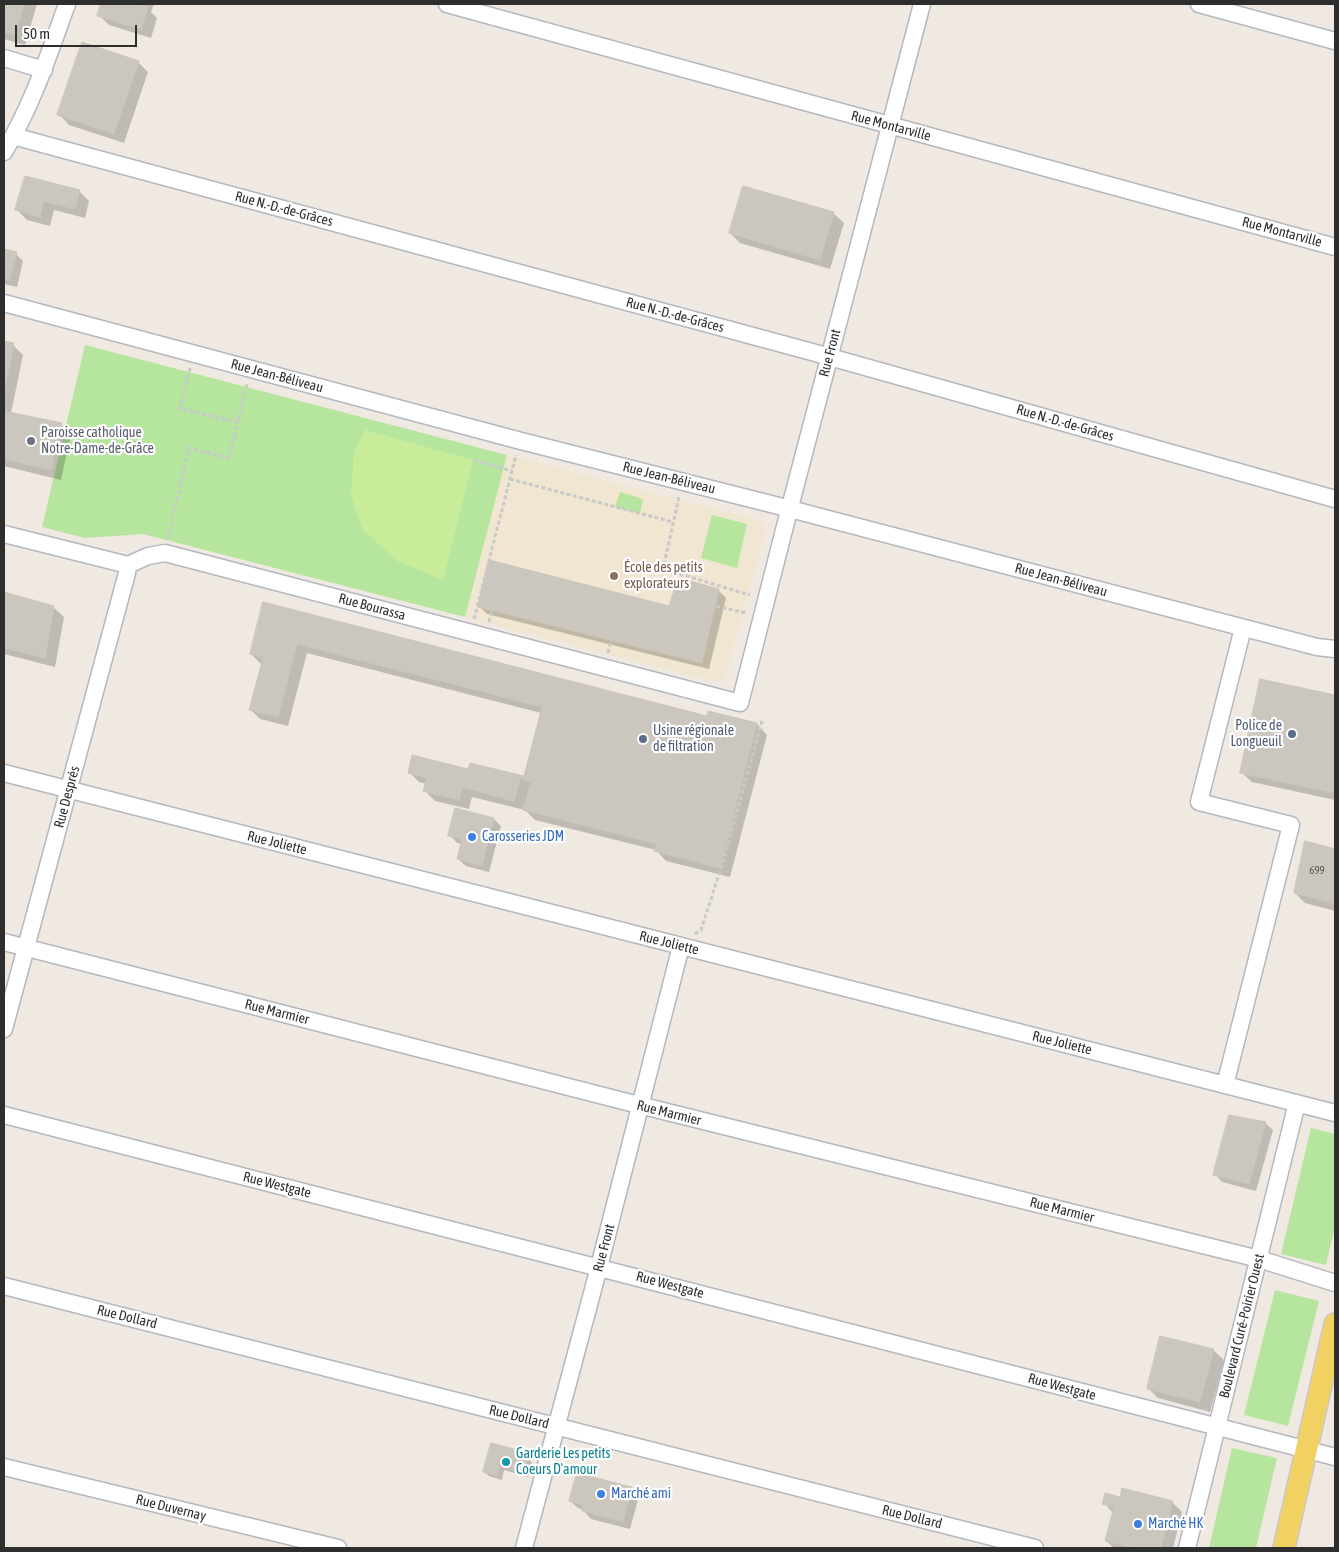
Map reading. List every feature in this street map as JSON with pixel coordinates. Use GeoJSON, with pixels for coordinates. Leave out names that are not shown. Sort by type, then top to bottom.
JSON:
{"type":"FeatureCollection","features":[{"type":"Feature","properties":{"kind":"main road"},"geometry":{"type":"LineString","coordinates":[[1284,1548],[1335,1324]]}},
{"type":"Feature","properties":{"kind":"street"},"geometry":{"type":"LineString","coordinates":[[4,152],[44,70],[67,4]]}},
{"type":"Feature","properties":{"kind":"street","name":"Rue Montarville"},"geometry":{"type":"LineString","coordinates":[[447,4],[1335,247]]}},
{"type":"Feature","properties":{"kind":"street","name":"Rue Front"},"geometry":{"type":"LineString","coordinates":[[740,703],[922,4]]}},
{"type":"Feature","properties":{"kind":"street"},"geometry":{"type":"LineString","coordinates":[[1199,4],[1335,41]]}},
{"type":"Feature","properties":{"kind":"street"},"geometry":{"type":"LineString","coordinates":[[4,58],[44,70]]}},
{"type":"Feature","properties":{"kind":"street","name":"Rue N.-D.-de-Grâces"},"geometry":{"type":"LineString","coordinates":[[13,136],[829,357],[1335,499]]}},
{"type":"Feature","properties":{"kind":"street","name":"Rue Jean-Béliveau"},"geometry":{"type":"LineString","coordinates":[[4,303],[511,438],[1317,647],[1335,649]]}},
{"type":"Feature","properties":{"kind":"street"},"geometry":{"type":"LineString","coordinates":[[4,534],[128,564]]}},
{"type":"Feature","properties":{"kind":"street","name":"Rue Bourassa"},"geometry":{"type":"LineString","coordinates":[[128,564],[148,556],[165,553],[740,703]]}},
{"type":"Feature","properties":{"kind":"street","name":"Rue Després"},"geometry":{"type":"LineString","coordinates":[[4,1029],[128,573],[128,564]]}},
{"type":"Feature","properties":{"kind":"street"},"geometry":{"type":"LineString","coordinates":[[1225,1085],[1291,825],[1200,802],[1243,628]]}},
{"type":"Feature","properties":{"kind":"street","name":"Rue Joliette"},"geometry":{"type":"LineString","coordinates":[[4,773],[1335,1113]]}},
{"type":"Feature","properties":{"kind":"street","name":"Rue Marmier"},"geometry":{"type":"LineString","coordinates":[[4,942],[641,1106],[1259,1259],[1335,1283]]}},
{"type":"Feature","properties":{"kind":"street","name":"Rue Front"},"geometry":{"type":"LineString","coordinates":[[524,1548],[641,1106],[681,946]]}},
{"type":"Feature","properties":{"kind":"street","name":"Boulevard Curé-Poirier Ouest"},"geometry":{"type":"LineString","coordinates":[[1187,1548],[1297,1103]]}},
{"type":"Feature","properties":{"kind":"street","name":"Rue Westgate"},"geometry":{"type":"LineString","coordinates":[[4,1115],[1335,1457]]}},
{"type":"Feature","properties":{"kind":"street","name":"Rue Dollard"},"geometry":{"type":"LineString","coordinates":[[4,1286],[1035,1548]]}},
{"type":"Feature","properties":{"kind":"street","name":"Rue Duvernay"},"geometry":{"type":"LineString","coordinates":[[4,1467],[338,1548]]}},
{"type":"Feature","properties":{"kind":"path"},"geometry":{"type":"LineString","coordinates":[[190,368],[180,409],[238,422]]}},
{"type":"Feature","properties":{"kind":"path"},"geometry":{"type":"LineString","coordinates":[[168,541],[189,448],[229,458],[247,383]]}},
{"type":"Feature","properties":{"kind":"path"},"geometry":{"type":"LineString","coordinates":[[474,619],[517,454]]}},
{"type":"Feature","properties":{"kind":"path"},"geometry":{"type":"LineString","coordinates":[[473,460],[512,471]]}},
{"type":"Feature","properties":{"kind":"path"},"geometry":{"type":"LineString","coordinates":[[510,479],[673,522]]}},
{"type":"Feature","properties":{"kind":"path"},"geometry":{"type":"LineString","coordinates":[[679,497],[663,570],[750,595]]}},
{"type":"Feature","properties":{"kind":"path"},"geometry":{"type":"LineString","coordinates":[[716,606],[746,613]]}},
{"type":"Feature","properties":{"kind":"path"},"geometry":{"type":"LineString","coordinates":[[488,623],[492,610]]}},
{"type":"Feature","properties":{"kind":"path"},"geometry":{"type":"LineString","coordinates":[[608,654],[611,640]]}},
{"type":"Feature","properties":{"kind":"path"},"geometry":{"type":"LineString","coordinates":[[681,946],[701,930],[723,862],[762,721]]}},
{"type":"Feature","properties":{"kind":"shaded area","name":"École des petits explorateurs"},"geometry":{"type":"Polygon","coordinates":[[[507,455],[765,523],[764,536],[725,677],[721,680],[711,681],[465,617],[507,455]]]}},
{"type":"Feature","properties":{"kind":"green space"},"geometry":{"type":"Polygon","coordinates":[[[85,345],[507,455],[465,617],[143,534],[85,538],[42,527],[85,345]]]}},
{"type":"Feature","properties":{"kind":"green space"},"geometry":{"type":"Polygon","coordinates":[[[365,430],[473,460],[443,580],[397,561],[362,529],[351,496],[354,452],[365,430]]]}},
{"type":"Feature","properties":{"kind":"green space"},"geometry":{"type":"Polygon","coordinates":[[[620,492],[643,499],[640,514],[615,507],[620,492]]]}},
{"type":"Feature","properties":{"kind":"green space"},"geometry":{"type":"Polygon","coordinates":[[[712,515],[747,524],[737,568],[701,558],[712,515]]]}},
{"type":"Feature","properties":{"kind":"green space"},"geometry":{"type":"Polygon","coordinates":[[[1311,1128],[1335,1134],[1335,1226],[1326,1265],[1281,1254],[1311,1128]]]}},
{"type":"Feature","properties":{"kind":"green space"},"geometry":{"type":"Polygon","coordinates":[[[1275,1290],[1319,1301],[1288,1426],[1244,1415],[1275,1290]]]}},
{"type":"Feature","properties":{"kind":"green space"},"geometry":{"type":"Polygon","coordinates":[[[1232,1448],[1277,1458],[1256,1548],[1209,1548],[1232,1448]]]}},
{"type":"Feature","properties":{"kind":"building"},"geometry":{"type":"Polygon","coordinates":[[[4,4],[24,4],[15,35],[4,32],[4,4]]]}},
{"type":"Feature","properties":{"kind":"building"},"geometry":{"type":"Polygon","coordinates":[[[101,4],[141,4],[148,7],[141,29],[97,16],[101,4]]]}},
{"type":"Feature","properties":{"kind":"building"},"geometry":{"type":"Polygon","coordinates":[[[82,42],[139,61],[114,134],[57,115],[82,42]]]}},
{"type":"Feature","properties":{"kind":"building"},"geometry":{"type":"Polygon","coordinates":[[[25,176],[80,190],[75,209],[44,201],[40,217],[15,210],[25,176]]]}},
{"type":"Feature","properties":{"kind":"building"},"geometry":{"type":"Polygon","coordinates":[[[743,186],[834,212],[820,260],[729,233],[743,186]]]}},
{"type":"Feature","properties":{"kind":"building"},"geometry":{"type":"Polygon","coordinates":[[[4,249],[17,252],[9,280],[4,279],[4,249]]]}},
{"type":"Feature","properties":{"kind":"building"},"geometry":{"type":"Polygon","coordinates":[[[4,341],[14,343],[4,392],[4,341]]]}},
{"type":"Feature","properties":{"kind":"building","name":"Paroisse catholique Notre-Dame-de-Grâce"},"geometry":{"type":"Polygon","coordinates":[[[4,411],[62,423],[51,470],[4,459],[4,411]]]}},
{"type":"Feature","properties":{"kind":"building"},"geometry":{"type":"Polygon","coordinates":[[[489,560],[669,606],[678,578],[719,589],[702,663],[478,607],[489,560]]]}},
{"type":"Feature","properties":{"kind":"building"},"geometry":{"type":"Polygon","coordinates":[[[4,592],[54,606],[45,658],[4,648],[4,592]]]}},
{"type":"Feature","properties":{"kind":"building","name":"Usine régionale de filtration"},"geometry":{"type":"Polygon","coordinates":[[[263,602],[707,716],[708,711],[757,723],[720,868],[654,851],[657,844],[523,810],[531,782],[520,779],[514,801],[462,787],[459,800],[423,791],[427,778],[408,773],[412,755],[468,769],[470,763],[524,776],[542,707],[297,644],[278,717],[249,710],[263,658],[250,654],[263,602]]]}},
{"type":"Feature","properties":{"kind":"building","name":"Police de Longueuil"},"geometry":{"type":"Polygon","coordinates":[[[1260,679],[1335,695],[1335,793],[1240,773],[1260,679]]]}},
{"type":"Feature","properties":{"kind":"building","name":"Carosseries JDM"},"geometry":{"type":"Polygon","coordinates":[[[455,808],[494,818],[482,866],[457,859],[462,839],[448,836],[455,808]]]}},
{"type":"Feature","properties":{"kind":"building"},"geometry":{"type":"Polygon","coordinates":[[[1305,841],[1335,849],[1335,904],[1294,893],[1305,841]]]}},
{"type":"Feature","properties":{"kind":"building"},"geometry":{"type":"Polygon","coordinates":[[[1229,1115],[1266,1122],[1249,1184],[1213,1175],[1229,1115]]]}},
{"type":"Feature","properties":{"kind":"building"},"geometry":{"type":"Polygon","coordinates":[[[1160,1336],[1214,1349],[1200,1402],[1147,1389],[1160,1336]]]}},
{"type":"Feature","properties":{"kind":"building","name":"Garderie Les petits Coeurs D'amour"},"geometry":{"type":"Polygon","coordinates":[[[491,1443],[525,1452],[528,1457],[524,1473],[500,1466],[497,1476],[483,1472],[491,1443]]]}},
{"type":"Feature","properties":{"kind":"building","name":"Marché ami"},"geometry":{"type":"Polygon","coordinates":[[[577,1473],[632,1487],[623,1522],[582,1511],[583,1505],[569,1501],[577,1473]]]}},
{"type":"Feature","properties":{"kind":"building","name":"Marché HK"},"geometry":{"type":"Polygon","coordinates":[[[1122,1488],[1173,1501],[1161,1548],[1134,1548],[1105,1541],[1114,1507],[1102,1504],[1105,1493],[1120,1497],[1122,1488]]]}},
{"type":"Feature","properties":{"kind":"place","name":"Paroisse catholique Notre-Dame-de-Grâce"},"geometry":{"type":"Point","coordinates":[31,441]}},
{"type":"Feature","properties":{"kind":"place","name":"École des petits explorateurs"},"geometry":{"type":"Point","coordinates":[614,576]}},
{"type":"Feature","properties":{"kind":"place","name":"Police de Longueuil"},"geometry":{"type":"Point","coordinates":[1292,734]}},
{"type":"Feature","properties":{"kind":"place","name":"Usine régionale de filtration"},"geometry":{"type":"Point","coordinates":[643,739]}},
{"type":"Feature","properties":{"kind":"place","name":"Carosseries JDM"},"geometry":{"type":"Point","coordinates":[472,837]}},
{"type":"Feature","properties":{"kind":"place","name":"Garderie Les petits Coeurs D'amour"},"geometry":{"type":"Point","coordinates":[506,1462]}},
{"type":"Feature","properties":{"kind":"place","name":"Marché ami"},"geometry":{"type":"Point","coordinates":[601,1494]}},
{"type":"Feature","properties":{"kind":"place","name":"Marché HK"},"geometry":{"type":"Point","coordinates":[1138,1524]}}]}
